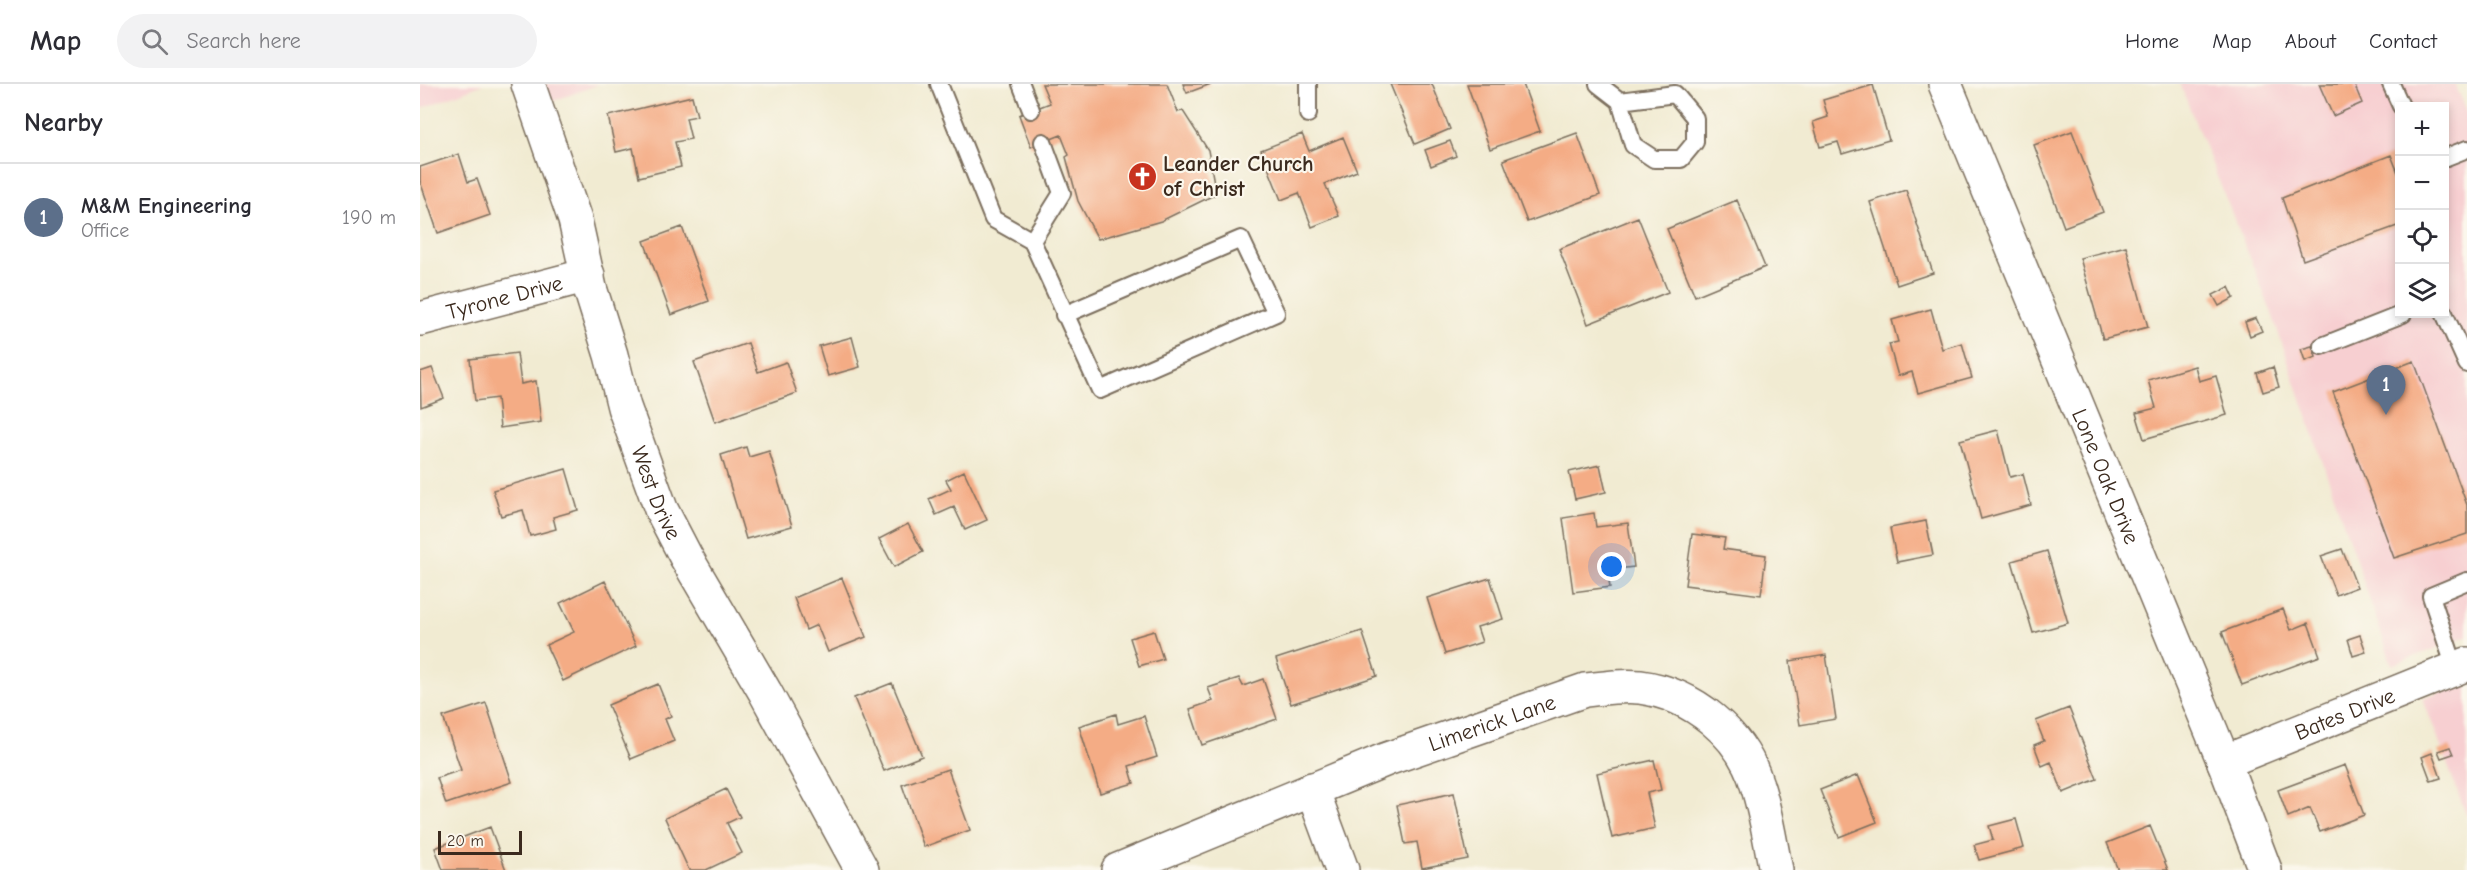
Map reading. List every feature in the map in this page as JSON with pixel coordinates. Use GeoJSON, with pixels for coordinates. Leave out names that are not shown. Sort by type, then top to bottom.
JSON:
{"type":"FeatureCollection","features":[{"type":"Feature","properties":{"kind":"street","name":"West Drive"},"geometry":{"type":"LineString","coordinates":[[528,84],[575,220],[624,407],[661,509],[686,557],[765,692],[862,870]]}},
{"type":"Feature","properties":{"kind":"street","name":"Lone Oak Drive"},"geometry":{"type":"LineString","coordinates":[[1945,84],[2224,762],[2265,870]]}},
{"type":"Feature","properties":{"kind":"street","name":"Tyrone Drive"},"geometry":{"type":"LineString","coordinates":[[420,319],[588,275]]}},
{"type":"Feature","properties":{"kind":"street","name":"Bates Drive"},"geometry":{"type":"LineString","coordinates":[[2224,762],[2461,666]]}},
{"type":"Feature","properties":{"kind":"street","name":"Limerick Lane"},"geometry":{"type":"LineString","coordinates":[[1118,870],[1388,759],[1585,690],[1619,686],[1642,687],[1675,696],[1704,713],[1721,727],[1743,754],[1757,784],[1776,870]]}},
{"type":"Feature","properties":{"kind":"street"},"geometry":{"type":"LineString","coordinates":[[1312,789],[1342,870]]}},
{"type":"Feature","properties":{"kind":"lane"},"geometry":{"type":"LineString","coordinates":[[939,84],[993,219],[1032,241],[1064,315],[1100,390],[1276,312],[1241,239],[1064,315]]}},
{"type":"Feature","properties":{"kind":"lane"},"geometry":{"type":"LineString","coordinates":[[1021,84],[1031,110]]}},
{"type":"Feature","properties":{"kind":"lane"},"geometry":{"type":"LineString","coordinates":[[1308,84],[1308,114]]}},
{"type":"Feature","properties":{"kind":"lane"},"geometry":{"type":"LineString","coordinates":[[1598,84],[1620,101],[1633,145],[1654,159],[1681,159],[1695,142],[1695,118],[1675,94],[1620,101]]}},
{"type":"Feature","properties":{"kind":"lane"},"geometry":{"type":"LineString","coordinates":[[2391,84],[2399,102]]}},
{"type":"Feature","properties":{"kind":"lane"},"geometry":{"type":"LineString","coordinates":[[1032,241],[1062,193],[1043,142]]}},
{"type":"Feature","properties":{"kind":"lane"},"geometry":{"type":"LineString","coordinates":[[2449,156],[2467,149]]}},
{"type":"Feature","properties":{"kind":"lane"},"geometry":{"type":"LineString","coordinates":[[2322,346],[2395,317]]}},
{"type":"Feature","properties":{"kind":"lane"},"geometry":{"type":"LineString","coordinates":[[2448,318],[2462,338],[2467,364]]}},
{"type":"Feature","properties":{"kind":"lane"},"geometry":{"type":"LineString","coordinates":[[2461,666],[2431,596],[2467,581]]}},
{"type":"Feature","properties":{"kind":"shaded area"},"geometry":{"type":"Polygon","coordinates":[[[420,84],[483,84],[420,109],[420,84]]]}},
{"type":"Feature","properties":{"kind":"shaded area"},"geometry":{"type":"Polygon","coordinates":[[[544,84],[599,84],[551,102],[544,84]]]}},
{"type":"Feature","properties":{"kind":"shaded area"},"geometry":{"type":"Polygon","coordinates":[[[2180,84],[2455,84],[2467,111],[2467,636],[2392,665],[2271,311],[2180,84]]]}},
{"type":"Feature","properties":{"kind":"shaded area"},"geometry":{"type":"Polygon","coordinates":[[[2467,682],[2467,817],[2423,699],[2467,682]]]}},
{"type":"Feature","properties":{"kind":"building","name":"Leander Church of Christ"},"geometry":{"type":"Polygon","coordinates":[[[1042,84],[1167,84],[1178,112],[1183,111],[1208,150],[1216,194],[1161,221],[1098,239],[1078,201],[1066,157],[1069,155],[1061,135],[1031,147],[1019,115],[1050,103],[1042,84]]]}},
{"type":"Feature","properties":{"kind":"building","name":"Leander Church of Christ"},"geometry":{"type":"Polygon","coordinates":[[[1183,84],[1211,84],[1187,93],[1183,84]]]}},
{"type":"Feature","properties":{"kind":"building"},"geometry":{"type":"Polygon","coordinates":[[[1390,84],[1432,84],[1450,129],[1415,144],[1390,84]]]}},
{"type":"Feature","properties":{"kind":"building"},"geometry":{"type":"Polygon","coordinates":[[[1467,84],[1523,84],[1540,131],[1490,149],[1467,84]]]}},
{"type":"Feature","properties":{"kind":"building"},"geometry":{"type":"Polygon","coordinates":[[[2319,84],[2354,84],[2362,103],[2333,116],[2319,84]]]}},
{"type":"Feature","properties":{"kind":"building"},"geometry":{"type":"Polygon","coordinates":[[[1873,85],[1889,140],[1842,154],[1838,142],[1820,147],[1813,122],[1828,117],[1823,100],[1873,85]]]}},
{"type":"Feature","properties":{"kind":"building"},"geometry":{"type":"Polygon","coordinates":[[[692,96],[697,116],[686,118],[691,139],[675,142],[681,167],[639,177],[633,148],[616,152],[608,116],[692,96]]]}},
{"type":"Feature","properties":{"kind":"building"},"geometry":{"type":"Polygon","coordinates":[[[2072,131],[2103,212],[2064,227],[2034,145],[2072,131]]]}},
{"type":"Feature","properties":{"kind":"building"},"geometry":{"type":"Polygon","coordinates":[[[1577,133],[1600,195],[1527,222],[1503,160],[1577,133]]]}},
{"type":"Feature","properties":{"kind":"building"},"geometry":{"type":"Polygon","coordinates":[[[1302,134],[1309,151],[1343,137],[1357,171],[1325,184],[1339,216],[1312,227],[1299,193],[1281,200],[1261,150],[1302,134]]]}},
{"type":"Feature","properties":{"kind":"building"},"geometry":{"type":"Polygon","coordinates":[[[1450,141],[1456,156],[1431,166],[1425,150],[1450,141]]]}},
{"type":"Feature","properties":{"kind":"building"},"geometry":{"type":"Polygon","coordinates":[[[459,154],[468,182],[477,179],[490,215],[438,233],[420,181],[420,167],[459,154]]]}},
{"type":"Feature","properties":{"kind":"building"},"geometry":{"type":"Polygon","coordinates":[[[2391,155],[2395,165],[2395,227],[2303,260],[2282,198],[2391,155]]]}},
{"type":"Feature","properties":{"kind":"building"},"geometry":{"type":"Polygon","coordinates":[[[1906,190],[1933,273],[1897,285],[1870,202],[1906,190]]]}},
{"type":"Feature","properties":{"kind":"building"},"geometry":{"type":"Polygon","coordinates":[[[1737,200],[1765,267],[1695,296],[1667,229],[1737,200]]]}},
{"type":"Feature","properties":{"kind":"building"},"geometry":{"type":"Polygon","coordinates":[[[1638,217],[1668,292],[1588,324],[1559,249],[1638,217]]]}},
{"type":"Feature","properties":{"kind":"building"},"geometry":{"type":"Polygon","coordinates":[[[682,227],[709,301],[671,315],[644,241],[682,227]]]}},
{"type":"Feature","properties":{"kind":"building"},"geometry":{"type":"Polygon","coordinates":[[[2126,246],[2148,327],[2103,339],[2080,258],[2126,246]]]}},
{"type":"Feature","properties":{"kind":"building"},"geometry":{"type":"Polygon","coordinates":[[[2229,287],[2234,298],[2219,306],[2213,295],[2229,287]]]}},
{"type":"Feature","properties":{"kind":"building"},"geometry":{"type":"Polygon","coordinates":[[[1931,309],[1942,349],[1962,343],[1972,378],[1918,393],[1912,372],[1898,376],[1889,344],[1898,342],[1892,320],[1931,309]]]}},
{"type":"Feature","properties":{"kind":"building"},"geometry":{"type":"Polygon","coordinates":[[[2256,318],[2262,331],[2250,336],[2245,322],[2256,318]]]}},
{"type":"Feature","properties":{"kind":"building"},"geometry":{"type":"Polygon","coordinates":[[[852,337],[860,367],[828,376],[819,346],[852,337]]]}},
{"type":"Feature","properties":{"kind":"building"},"geometry":{"type":"Polygon","coordinates":[[[748,343],[758,372],[786,362],[797,393],[715,422],[694,362],[748,343]]]}},
{"type":"Feature","properties":{"kind":"building"},"geometry":{"type":"Polygon","coordinates":[[[2312,346],[2316,357],[2305,361],[2301,349],[2312,346]]]}},
{"type":"Feature","properties":{"kind":"building"},"geometry":{"type":"Polygon","coordinates":[[[517,353],[521,384],[536,381],[541,422],[500,428],[497,398],[475,401],[470,359],[517,353]]]}},
{"type":"Feature","properties":{"kind":"building"},"geometry":{"type":"Polygon","coordinates":[[[2414,361],[2467,505],[2467,534],[2394,558],[2333,392],[2414,361]]]}},
{"type":"Feature","properties":{"kind":"building"},"geometry":{"type":"Polygon","coordinates":[[[2195,366],[2199,381],[2216,376],[2227,415],[2144,439],[2136,413],[2156,408],[2148,380],[2195,366]]]}},
{"type":"Feature","properties":{"kind":"building"},"geometry":{"type":"Polygon","coordinates":[[[2273,367],[2279,387],[2263,392],[2257,373],[2273,367]]]}},
{"type":"Feature","properties":{"kind":"building"},"geometry":{"type":"Polygon","coordinates":[[[432,368],[444,398],[421,407],[420,372],[432,368]]]}},
{"type":"Feature","properties":{"kind":"building"},"geometry":{"type":"Polygon","coordinates":[[[1998,430],[2010,477],[2023,474],[2031,505],[1981,519],[1960,440],[1998,430]]]}},
{"type":"Feature","properties":{"kind":"building"},"geometry":{"type":"Polygon","coordinates":[[[746,447],[749,457],[769,451],[792,526],[746,539],[721,455],[746,447]]]}},
{"type":"Feature","properties":{"kind":"building"},"geometry":{"type":"Polygon","coordinates":[[[1600,465],[1606,492],[1575,499],[1569,472],[1600,465]]]}},
{"type":"Feature","properties":{"kind":"building"},"geometry":{"type":"Polygon","coordinates":[[[566,469],[578,510],[553,517],[556,529],[530,536],[523,510],[501,516],[493,490],[566,469]]]}},
{"type":"Feature","properties":{"kind":"building"},"geometry":{"type":"Polygon","coordinates":[[[964,471],[987,520],[965,530],[954,507],[936,515],[929,499],[951,489],[946,480],[964,471]]]}},
{"type":"Feature","properties":{"kind":"building"},"geometry":{"type":"Polygon","coordinates":[[[1594,513],[1596,527],[1628,523],[1634,567],[1607,570],[1610,587],[1573,592],[1563,518],[1594,513]]]}},
{"type":"Feature","properties":{"kind":"building"},"geometry":{"type":"Polygon","coordinates":[[[1926,521],[1933,555],[1897,562],[1890,528],[1926,521]]]}},
{"type":"Feature","properties":{"kind":"building"},"geometry":{"type":"Polygon","coordinates":[[[908,524],[923,552],[894,567],[879,539],[908,524]]]}},
{"type":"Feature","properties":{"kind":"building"},"geometry":{"type":"Polygon","coordinates":[[[1692,534],[1725,538],[1723,549],[1766,555],[1761,595],[1685,585],[1692,534]]]}},
{"type":"Feature","properties":{"kind":"building"},"geometry":{"type":"Polygon","coordinates":[[[2342,549],[2357,587],[2336,595],[2321,556],[2342,549]]]}},
{"type":"Feature","properties":{"kind":"building"},"geometry":{"type":"Polygon","coordinates":[[[2047,551],[2068,623],[2033,633],[2012,561],[2047,551]]]}},
{"type":"Feature","properties":{"kind":"building"},"geometry":{"type":"Polygon","coordinates":[[[842,578],[866,637],[828,652],[817,625],[806,630],[794,598],[842,578]]]}},
{"type":"Feature","properties":{"kind":"building"},"geometry":{"type":"Polygon","coordinates":[[[1490,578],[1503,619],[1477,627],[1482,642],[1445,654],[1427,598],[1490,578]]]}},
{"type":"Feature","properties":{"kind":"building"},"geometry":{"type":"Polygon","coordinates":[[[605,581],[636,646],[563,681],[546,645],[574,632],[560,603],[605,581]]]}},
{"type":"Feature","properties":{"kind":"building"},"geometry":{"type":"Polygon","coordinates":[[[2283,609],[2291,630],[2308,623],[2320,656],[2242,685],[2222,632],[2283,609]]]}},
{"type":"Feature","properties":{"kind":"building"},"geometry":{"type":"Polygon","coordinates":[[[1154,631],[1163,659],[1139,666],[1130,638],[1154,631]]]}},
{"type":"Feature","properties":{"kind":"building"},"geometry":{"type":"Polygon","coordinates":[[[1362,631],[1377,676],[1291,704],[1276,659],[1362,631]]]}},
{"type":"Feature","properties":{"kind":"building"},"geometry":{"type":"Polygon","coordinates":[[[2360,635],[2366,652],[2353,656],[2348,639],[2360,635]]]}},
{"type":"Feature","properties":{"kind":"building"},"geometry":{"type":"Polygon","coordinates":[[[1826,655],[1836,719],[1800,725],[1790,661],[1826,655]]]}},
{"type":"Feature","properties":{"kind":"building"},"geometry":{"type":"Polygon","coordinates":[[[1239,678],[1243,686],[1263,679],[1277,719],[1202,745],[1190,709],[1213,701],[1208,688],[1239,678]]]}},
{"type":"Feature","properties":{"kind":"building"},"geometry":{"type":"Polygon","coordinates":[[[892,683],[922,756],[884,771],[854,698],[892,683]]]}},
{"type":"Feature","properties":{"kind":"building"},"geometry":{"type":"Polygon","coordinates":[[[658,684],[671,716],[665,719],[674,741],[631,759],[608,705],[658,684]]]}},
{"type":"Feature","properties":{"kind":"building"},"geometry":{"type":"Polygon","coordinates":[[[486,703],[512,782],[446,804],[437,778],[461,770],[443,717],[486,703]]]}},
{"type":"Feature","properties":{"kind":"building"},"geometry":{"type":"Polygon","coordinates":[[[2069,708],[2097,779],[2063,793],[2051,762],[2042,766],[2034,745],[2044,741],[2036,721],[2069,708]]]}},
{"type":"Feature","properties":{"kind":"building"},"geometry":{"type":"Polygon","coordinates":[[[1116,714],[1118,724],[1144,716],[1157,757],[1129,766],[1134,783],[1100,793],[1079,726],[1116,714]]]}},
{"type":"Feature","properties":{"kind":"building"},"geometry":{"type":"Polygon","coordinates":[[[2450,747],[2453,754],[2441,758],[2438,751],[2450,747]]]}},
{"type":"Feature","properties":{"kind":"building"},"geometry":{"type":"Polygon","coordinates":[[[2432,753],[2441,778],[2431,781],[2422,757],[2432,753]]]}},
{"type":"Feature","properties":{"kind":"building"},"geometry":{"type":"Polygon","coordinates":[[[1654,760],[1661,790],[1647,793],[1655,828],[1612,838],[1597,773],[1654,760]]]}},
{"type":"Feature","properties":{"kind":"building"},"geometry":{"type":"Polygon","coordinates":[[[2345,765],[2364,815],[2320,832],[2310,808],[2288,817],[2278,790],[2345,765]]]}},
{"type":"Feature","properties":{"kind":"building"},"geometry":{"type":"Polygon","coordinates":[[[948,769],[970,830],[924,847],[902,785],[948,769]]]}},
{"type":"Feature","properties":{"kind":"building"},"geometry":{"type":"Polygon","coordinates":[[[1858,775],[1877,822],[1839,837],[1820,790],[1858,775]]]}},
{"type":"Feature","properties":{"kind":"building"},"geometry":{"type":"Polygon","coordinates":[[[726,789],[740,817],[727,823],[742,853],[706,870],[689,870],[665,818],[726,789]]]}},
{"type":"Feature","properties":{"kind":"building"},"geometry":{"type":"Polygon","coordinates":[[[1454,793],[1468,859],[1422,868],[1417,842],[1405,844],[1397,805],[1454,793]]]}},
{"type":"Feature","properties":{"kind":"building"},"geometry":{"type":"Polygon","coordinates":[[[2016,819],[2024,848],[1979,860],[1974,845],[1993,840],[1989,826],[2016,819]]]}},
{"type":"Feature","properties":{"kind":"building"},"geometry":{"type":"Polygon","coordinates":[[[2150,826],[2168,870],[2118,870],[2107,843],[2150,826]]]}},
{"type":"Feature","properties":{"kind":"building"},"geometry":{"type":"Polygon","coordinates":[[[490,827],[506,870],[443,870],[435,848],[490,827]]]}},
{"type":"Feature","properties":{"kind":"place","name":"Leander Church of Christ"},"geometry":{"type":"Point","coordinates":[1142,176]}},
{"type":"Feature","properties":{"kind":"place","name":"M&M Engineering"},"geometry":{"type":"Point","coordinates":[2386,415]}}]}
